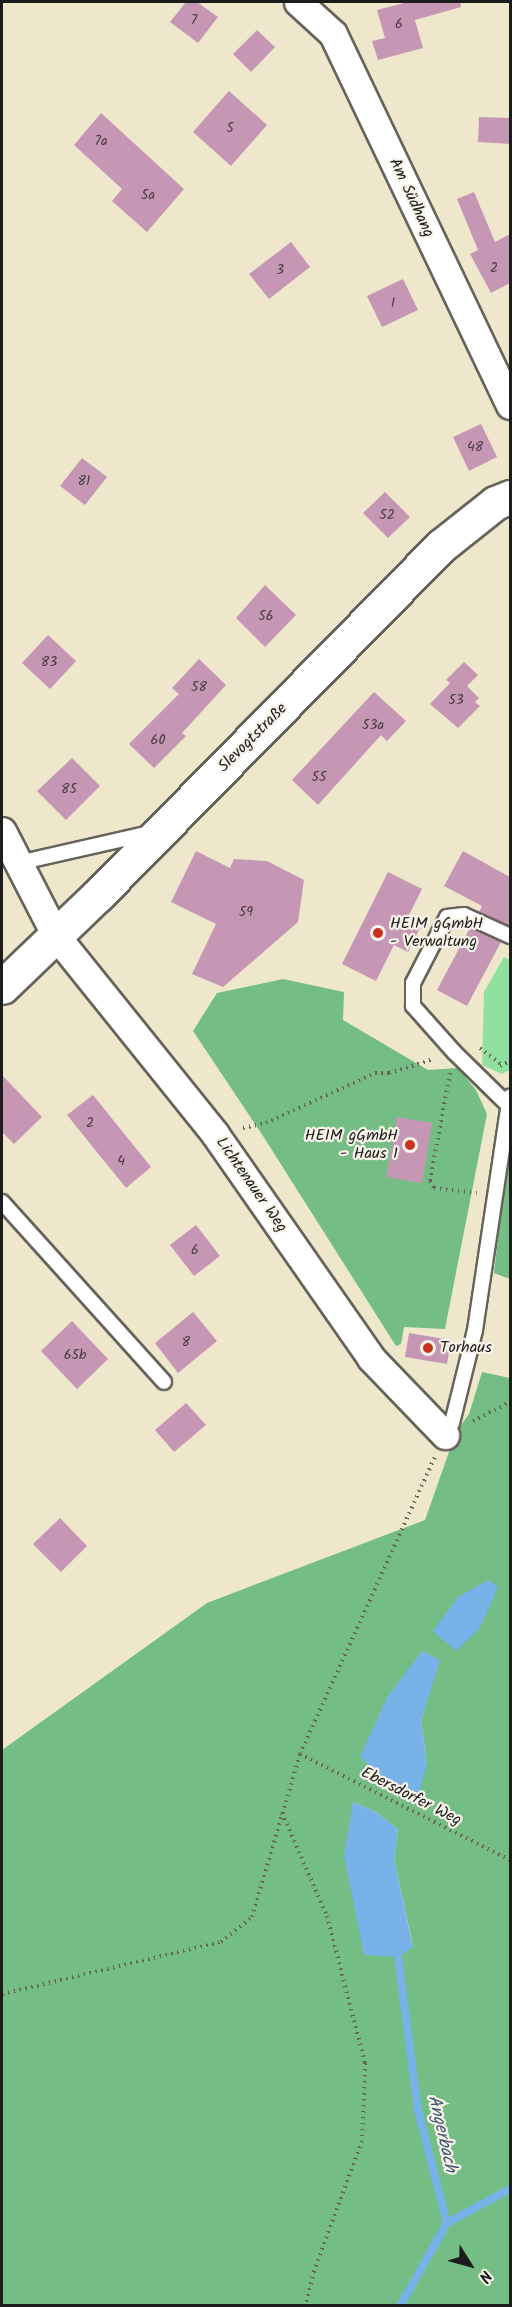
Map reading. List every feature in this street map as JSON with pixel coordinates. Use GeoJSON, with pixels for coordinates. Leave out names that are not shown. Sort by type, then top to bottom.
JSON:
{"type":"FeatureCollection","features":[{"type":"Feature","properties":{"kind":"street","name":"Am Südhang"},"geometry":{"type":"LineString","coordinates":[[298,2],[333,34],[510,405]]}},
{"type":"Feature","properties":{"kind":"street","name":"Slevogtstraße"},"geometry":{"type":"LineString","coordinates":[[2,987],[56,936],[441,546],[495,503],[510,497]]}},
{"type":"Feature","properties":{"kind":"street","name":"Lichtenauer Weg"},"geometry":{"type":"LineString","coordinates":[[2,831],[56,936],[215,1134],[371,1358],[445,1435]]}},
{"type":"Feature","properties":{"kind":"lane"},"geometry":{"type":"LineString","coordinates":[[18,863],[160,831]]}},
{"type":"Feature","properties":{"kind":"lane"},"geometry":{"type":"LineString","coordinates":[[445,1435],[452,1423],[475,1330],[509,1101],[448,1054],[413,1006],[413,983],[447,917],[464,915],[510,936]]}},
{"type":"Feature","properties":{"kind":"lane"},"geometry":{"type":"LineString","coordinates":[[2,1202],[164,1382]]}},
{"type":"Feature","properties":{"kind":"path"},"geometry":{"type":"LineString","coordinates":[[215,1134],[266,1123],[375,1073],[389,1073],[448,1054],[450,1072],[430,1181],[434,1188],[485,1194]]}},
{"type":"Feature","properties":{"kind":"path"},"geometry":{"type":"LineString","coordinates":[[2,1994],[221,1942],[252,1917],[300,1754],[445,1435],[510,1402]]}},
{"type":"Feature","properties":{"kind":"path","name":"Ebersdorfer Weg"},"geometry":{"type":"LineString","coordinates":[[300,1754],[510,1860]]}},
{"type":"Feature","properties":{"kind":"path"},"geometry":{"type":"LineString","coordinates":[[282,1813],[327,1916],[365,2063],[362,2141],[314,2271],[305,2306]]}},
{"type":"Feature","properties":{"kind":"green space"},"geometry":{"type":"Polygon","coordinates":[[[504,957],[510,960],[510,1070],[502,1074],[482,1065],[484,992],[504,957]]]}},
{"type":"Feature","properties":{"kind":"green space"},"geometry":{"type":"Polygon","coordinates":[[[283,979],[344,992],[343,1020],[428,1070],[458,1068],[476,1090],[487,1114],[445,1329],[404,1327],[401,1344],[396,1346],[263,1136],[193,1031],[217,993],[283,979]]]}},
{"type":"Feature","properties":{"kind":"green space"},"geometry":{"type":"Polygon","coordinates":[[[510,1132],[510,1279],[494,1273],[510,1132]]]}},
{"type":"Feature","properties":{"kind":"green space"},"geometry":{"type":"Polygon","coordinates":[[[482,1372],[510,1378],[510,2305],[2,2305],[2,1750],[207,1603],[425,1520],[456,1432],[469,1414],[482,1372]],[[439,1660],[360,1756],[427,1764],[421,1721],[439,1660]],[[353,1802],[413,1946],[394,1859],[398,1829],[376,1812],[353,1802]]]}},
{"type":"Feature","properties":{"kind":"water"},"geometry":{"type":"Polygon","coordinates":[[[488,1580],[498,1587],[492,1601],[479,1629],[456,1651],[433,1631],[458,1597],[488,1580]]]}},
{"type":"Feature","properties":{"kind":"water"},"geometry":{"type":"Polygon","coordinates":[[[422,1651],[440,1660],[421,1721],[427,1764],[418,1797],[381,1778],[360,1756],[388,1696],[422,1651]]]}},
{"type":"Feature","properties":{"kind":"water"},"geometry":{"type":"Polygon","coordinates":[[[353,1802],[376,1812],[398,1829],[394,1859],[413,1947],[398,1957],[364,1955],[344,1855],[353,1802]]]}},
{"type":"Feature","properties":{"kind":"building"},"geometry":{"type":"Polygon","coordinates":[[[186,2],[197,2],[218,17],[198,43],[170,22],[186,2]]]}},
{"type":"Feature","properties":{"kind":"building"},"geometry":{"type":"Polygon","coordinates":[[[408,2],[460,2],[461,7],[415,20],[423,48],[378,60],[372,41],[385,38],[377,10],[408,2]]]}},
{"type":"Feature","properties":{"kind":"building"},"geometry":{"type":"Polygon","coordinates":[[[257,30],[275,47],[251,72],[233,54],[257,30]]]}},
{"type":"Feature","properties":{"kind":"building"},"geometry":{"type":"Polygon","coordinates":[[[229,91],[267,125],[231,166],[193,132],[229,91]]]}},
{"type":"Feature","properties":{"kind":"building"},"geometry":{"type":"Polygon","coordinates":[[[101,113],[184,189],[147,232],[112,201],[122,189],[74,145],[101,113]]]}},
{"type":"Feature","properties":{"kind":"building"},"geometry":{"type":"Polygon","coordinates":[[[479,117],[510,118],[510,144],[478,142],[479,117]]]}},
{"type":"Feature","properties":{"kind":"building"},"geometry":{"type":"Polygon","coordinates":[[[474,192],[495,242],[510,234],[510,283],[491,293],[470,254],[478,250],[457,199],[474,192]]]}},
{"type":"Feature","properties":{"kind":"building"},"geometry":{"type":"Polygon","coordinates":[[[291,242],[310,267],[269,299],[249,274],[291,242]]]}},
{"type":"Feature","properties":{"kind":"building"},"geometry":{"type":"Polygon","coordinates":[[[403,279],[418,310],[382,327],[367,296],[403,279]]]}},
{"type":"Feature","properties":{"kind":"building"},"geometry":{"type":"Polygon","coordinates":[[[481,424],[497,457],[469,471],[453,437],[481,424]]]}},
{"type":"Feature","properties":{"kind":"building"},"geometry":{"type":"Polygon","coordinates":[[[82,458],[107,477],[85,505],[60,486],[82,458]]]}},
{"type":"Feature","properties":{"kind":"building"},"geometry":{"type":"Polygon","coordinates":[[[385,492],[410,517],[388,538],[363,513],[385,492]]]}},
{"type":"Feature","properties":{"kind":"building"},"geometry":{"type":"Polygon","coordinates":[[[265,585],[296,615],[265,647],[236,618],[265,585]]]}},
{"type":"Feature","properties":{"kind":"building"},"geometry":{"type":"Polygon","coordinates":[[[48,635],[76,661],[50,689],[22,663],[48,635]]]}},
{"type":"Feature","properties":{"kind":"building"},"geometry":{"type":"Polygon","coordinates":[[[199,659],[226,685],[182,733],[186,736],[154,768],[129,744],[179,694],[172,688],[199,659]]]}},
{"type":"Feature","properties":{"kind":"building"},"geometry":{"type":"Polygon","coordinates":[[[464,662],[478,675],[467,686],[479,698],[475,702],[480,706],[458,728],[430,704],[450,683],[446,680],[464,662]]]}},
{"type":"Feature","properties":{"kind":"building"},"geometry":{"type":"Polygon","coordinates":[[[374,692],[406,721],[387,741],[381,735],[318,805],[292,780],[374,692]]]}},
{"type":"Feature","properties":{"kind":"building"},"geometry":{"type":"Polygon","coordinates":[[[72,758],[100,786],[66,820],[37,791],[72,758]]]}},
{"type":"Feature","properties":{"kind":"building"},"geometry":{"type":"Polygon","coordinates":[[[196,851],[230,868],[234,859],[267,861],[304,880],[298,922],[223,987],[192,974],[216,924],[171,902],[196,851]]]}},
{"type":"Feature","properties":{"kind":"building"},"geometry":{"type":"Polygon","coordinates":[[[463,851],[510,877],[510,926],[479,912],[482,906],[444,886],[463,851]]]}},
{"type":"Feature","properties":{"kind":"building","name":"HEIM gGmbH - Verwaltung"},"geometry":{"type":"Polygon","coordinates":[[[388,872],[422,889],[406,921],[420,928],[408,952],[394,945],[376,981],[342,964],[388,872]]]}},
{"type":"Feature","properties":{"kind":"building"},"geometry":{"type":"Polygon","coordinates":[[[470,928],[501,942],[467,1006],[437,990],[470,928]]]}},
{"type":"Feature","properties":{"kind":"building"},"geometry":{"type":"Polygon","coordinates":[[[2,1075],[42,1117],[14,1144],[2,1132],[2,1075]]]}},
{"type":"Feature","properties":{"kind":"building"},"geometry":{"type":"Polygon","coordinates":[[[93,1095],[151,1167],[126,1188],[67,1115],[93,1095]]]}},
{"type":"Feature","properties":{"kind":"building","name":"HEIM gGmbH - Haus 1"},"geometry":{"type":"Polygon","coordinates":[[[397,1117],[432,1123],[422,1183],[386,1177],[397,1117]]]}},
{"type":"Feature","properties":{"kind":"building"},"geometry":{"type":"Polygon","coordinates":[[[196,1225],[220,1256],[194,1276],[170,1245],[196,1225]]]}},
{"type":"Feature","properties":{"kind":"building"},"geometry":{"type":"Polygon","coordinates":[[[193,1312],[217,1341],[178,1373],[155,1343],[193,1312]]]}},
{"type":"Feature","properties":{"kind":"building"},"geometry":{"type":"Polygon","coordinates":[[[72,1321],[108,1359],[77,1389],[41,1351],[72,1321]]]}},
{"type":"Feature","properties":{"kind":"building","name":"Torhaus"},"geometry":{"type":"Polygon","coordinates":[[[409,1333],[451,1340],[447,1364],[405,1357],[409,1333]]]}},
{"type":"Feature","properties":{"kind":"building"},"geometry":{"type":"Polygon","coordinates":[[[186,1403],[206,1425],[174,1452],[155,1430],[186,1403]]]}},
{"type":"Feature","properties":{"kind":"building"},"geometry":{"type":"Polygon","coordinates":[[[60,1518],[87,1546],[61,1572],[33,1544],[60,1518]]]}},
{"type":"Feature","properties":{"kind":"waterway","name":"Angerbach"},"geometry":{"type":"LineString","coordinates":[[398,1957],[418,2111],[447,2223],[400,2306]]}},
{"type":"Feature","properties":{"kind":"waterway"},"geometry":{"type":"LineString","coordinates":[[447,2223],[510,2189]]}},
{"type":"Feature","properties":{"kind":"place","name":"HEIM gGmbH - Verwaltung"},"geometry":{"type":"Point","coordinates":[378,933]}},
{"type":"Feature","properties":{"kind":"place","name":"HEIM gGmbH - Haus 1"},"geometry":{"type":"Point","coordinates":[410,1145]}},
{"type":"Feature","properties":{"kind":"place","name":"Torhaus"},"geometry":{"type":"Point","coordinates":[428,1348]}}]}
